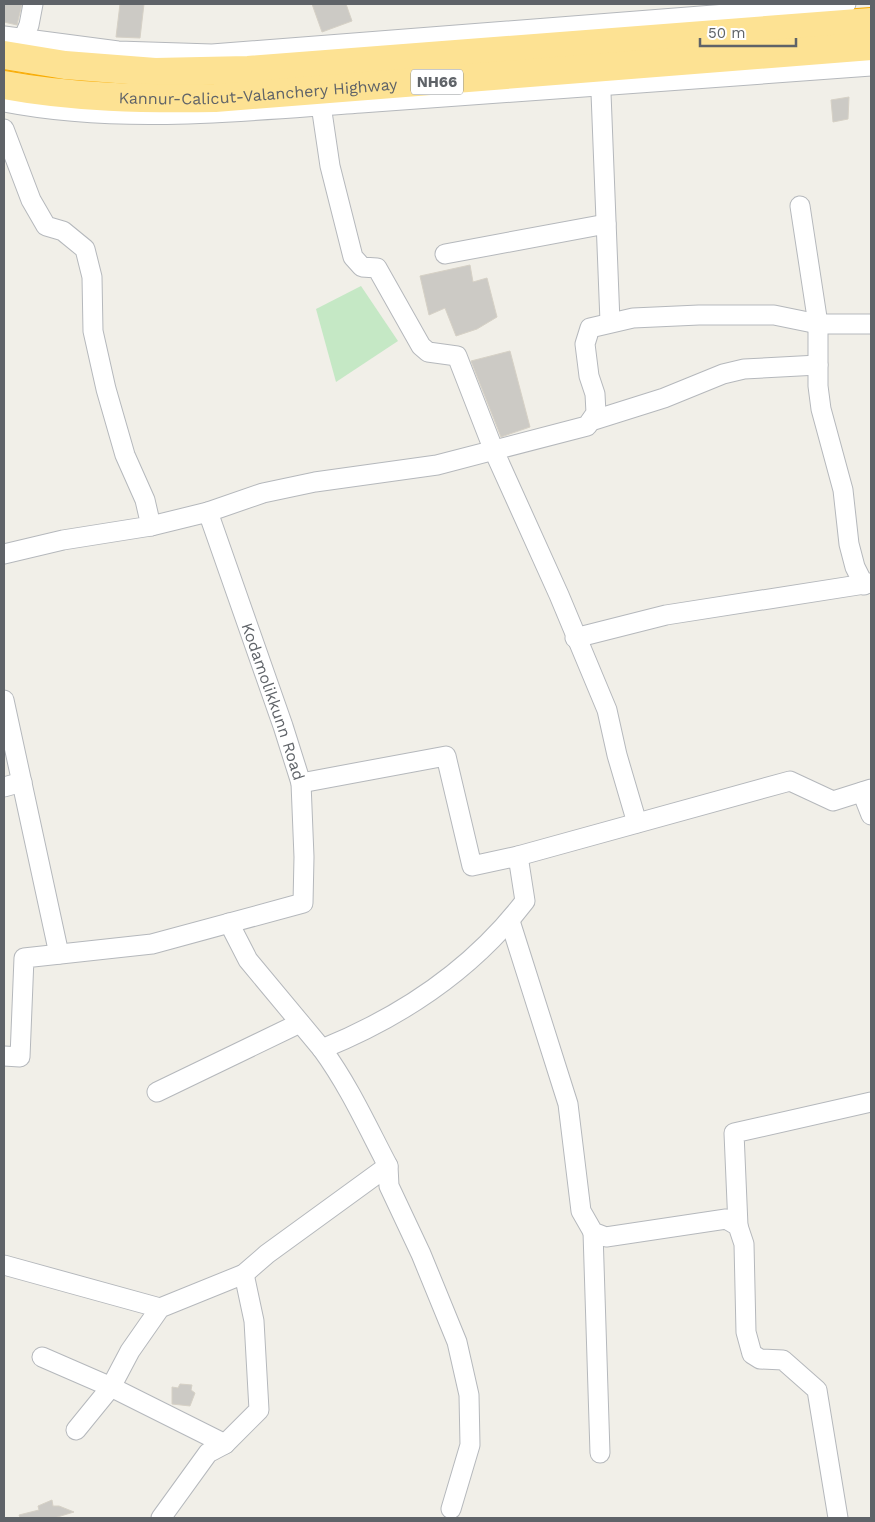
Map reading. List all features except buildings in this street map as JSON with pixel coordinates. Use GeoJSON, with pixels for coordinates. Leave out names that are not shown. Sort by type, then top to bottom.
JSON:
{"type":"FeatureCollection","features":[{"type":"Feature","properties":{"kind":"highway","name":"Kannur-Calicut-Valanchery Highway"},"geometry":{"type":"LineString","coordinates":[[13,47],[65,65],[155,72],[248,70],[844,14],[871,22]]}},
{"type":"Feature","properties":{"kind":"highway","name":"Kannur-Calicut-Valanchery Highway"},"geometry":{"type":"LineString","coordinates":[[4,85],[32,90],[131,100],[215,98],[871,46]]}},
{"type":"Feature","properties":{"kind":"street"},"geometry":{"type":"LineString","coordinates":[[13,47],[29,25],[33,4]]}},
{"type":"Feature","properties":{"kind":"street"},"geometry":{"type":"LineString","coordinates":[[4,36],[13,47],[212,54],[815,7],[844,14]]}},
{"type":"Feature","properties":{"kind":"street"},"geometry":{"type":"LineString","coordinates":[[4,102],[44,110],[142,116],[321,106],[871,66]]}},
{"type":"Feature","properties":{"kind":"street"},"geometry":{"type":"LineString","coordinates":[[601,93],[610,322]]}},
{"type":"Feature","properties":{"kind":"street"},"geometry":{"type":"LineString","coordinates":[[321,106],[330,166],[353,257],[362,267],[377,268],[421,346],[428,352],[457,356],[494,451],[559,594],[607,710],[617,756],[637,823]]}},
{"type":"Feature","properties":{"kind":"street"},"geometry":{"type":"LineString","coordinates":[[4,129],[31,200],[46,226],[62,231],[85,249],[92,277],[93,331],[106,389],[124,455],[145,500],[151,526]]}},
{"type":"Feature","properties":{"kind":"street"},"geometry":{"type":"LineString","coordinates":[[576,638],[666,615],[868,584],[855,567],[849,544],[843,490],[821,409],[818,324],[800,206]]}},
{"type":"Feature","properties":{"kind":"street"},"geometry":{"type":"LineString","coordinates":[[445,254],[606,224]]}},
{"type":"Feature","properties":{"kind":"street"},"geometry":{"type":"LineString","coordinates":[[4,554],[63,540],[151,526],[208,512],[263,492],[315,482],[437,464],[587,426],[596,413],[585,344],[590,328],[610,322],[633,318],[700,315],[774,315],[818,324],[871,324]]}},
{"type":"Feature","properties":{"kind":"street"},"geometry":{"type":"LineString","coordinates":[[591,421],[664,398],[723,374],[744,369],[818,366]]}},
{"type":"Feature","properties":{"kind":"street","name":"Kodamolikkunn Road"},"geometry":{"type":"LineString","coordinates":[[208,512],[301,783],[446,756],[472,866],[518,856]]}},
{"type":"Feature","properties":{"kind":"street"},"geometry":{"type":"LineString","coordinates":[[4,700],[13,784],[59,954]]}},
{"type":"Feature","properties":{"kind":"street"},"geometry":{"type":"LineString","coordinates":[[322,1049],[389,1019],[432,992],[510,921],[525,901],[518,856],[790,782],[833,801],[867,790],[871,815]]}},
{"type":"Feature","properties":{"kind":"street"},"geometry":{"type":"LineString","coordinates":[[4,1056],[20,1057],[24,958],[152,944],[303,903],[304,857],[301,783]]}},
{"type":"Feature","properties":{"kind":"street"},"geometry":{"type":"LineString","coordinates":[[510,921],[568,1104],[581,1211],[593,1232],[600,1454]]}},
{"type":"Feature","properties":{"kind":"street"},"geometry":{"type":"LineString","coordinates":[[229,923],[248,960],[322,1049],[341,1075],[359,1107],[388,1166],[389,1186],[421,1254],[458,1342],[469,1396],[470,1445],[451,1509]]}},
{"type":"Feature","properties":{"kind":"street"},"geometry":{"type":"LineString","coordinates":[[158,1092],[300,1023]]}},
{"type":"Feature","properties":{"kind":"street"},"geometry":{"type":"LineString","coordinates":[[838,1518],[817,1390],[784,1360],[760,1359],[752,1354],[749,1346],[746,1332],[744,1244],[738,1226],[734,1133],[871,1102]]}},
{"type":"Feature","properties":{"kind":"street"},"geometry":{"type":"LineString","coordinates":[[76,1430],[111,1387],[130,1351],[160,1308],[244,1274],[267,1254],[388,1166]]}},
{"type":"Feature","properties":{"kind":"street"},"geometry":{"type":"LineString","coordinates":[[593,1232],[606,1237],[726,1219],[738,1226]]}},
{"type":"Feature","properties":{"kind":"street"},"geometry":{"type":"LineString","coordinates":[[4,1265],[160,1308]]}},
{"type":"Feature","properties":{"kind":"street"},"geometry":{"type":"LineString","coordinates":[[161,1518],[208,1453],[224,1444],[260,1410],[254,1321],[244,1274]]}},
{"type":"Feature","properties":{"kind":"street"},"geometry":{"type":"LineString","coordinates":[[42,1357],[111,1387],[224,1444]]}},
{"type":"Feature","properties":{"kind":"green space"},"geometry":{"type":"Polygon","coordinates":[[[361,286],[398,341],[336,382],[316,309],[361,286]]]}}]}
